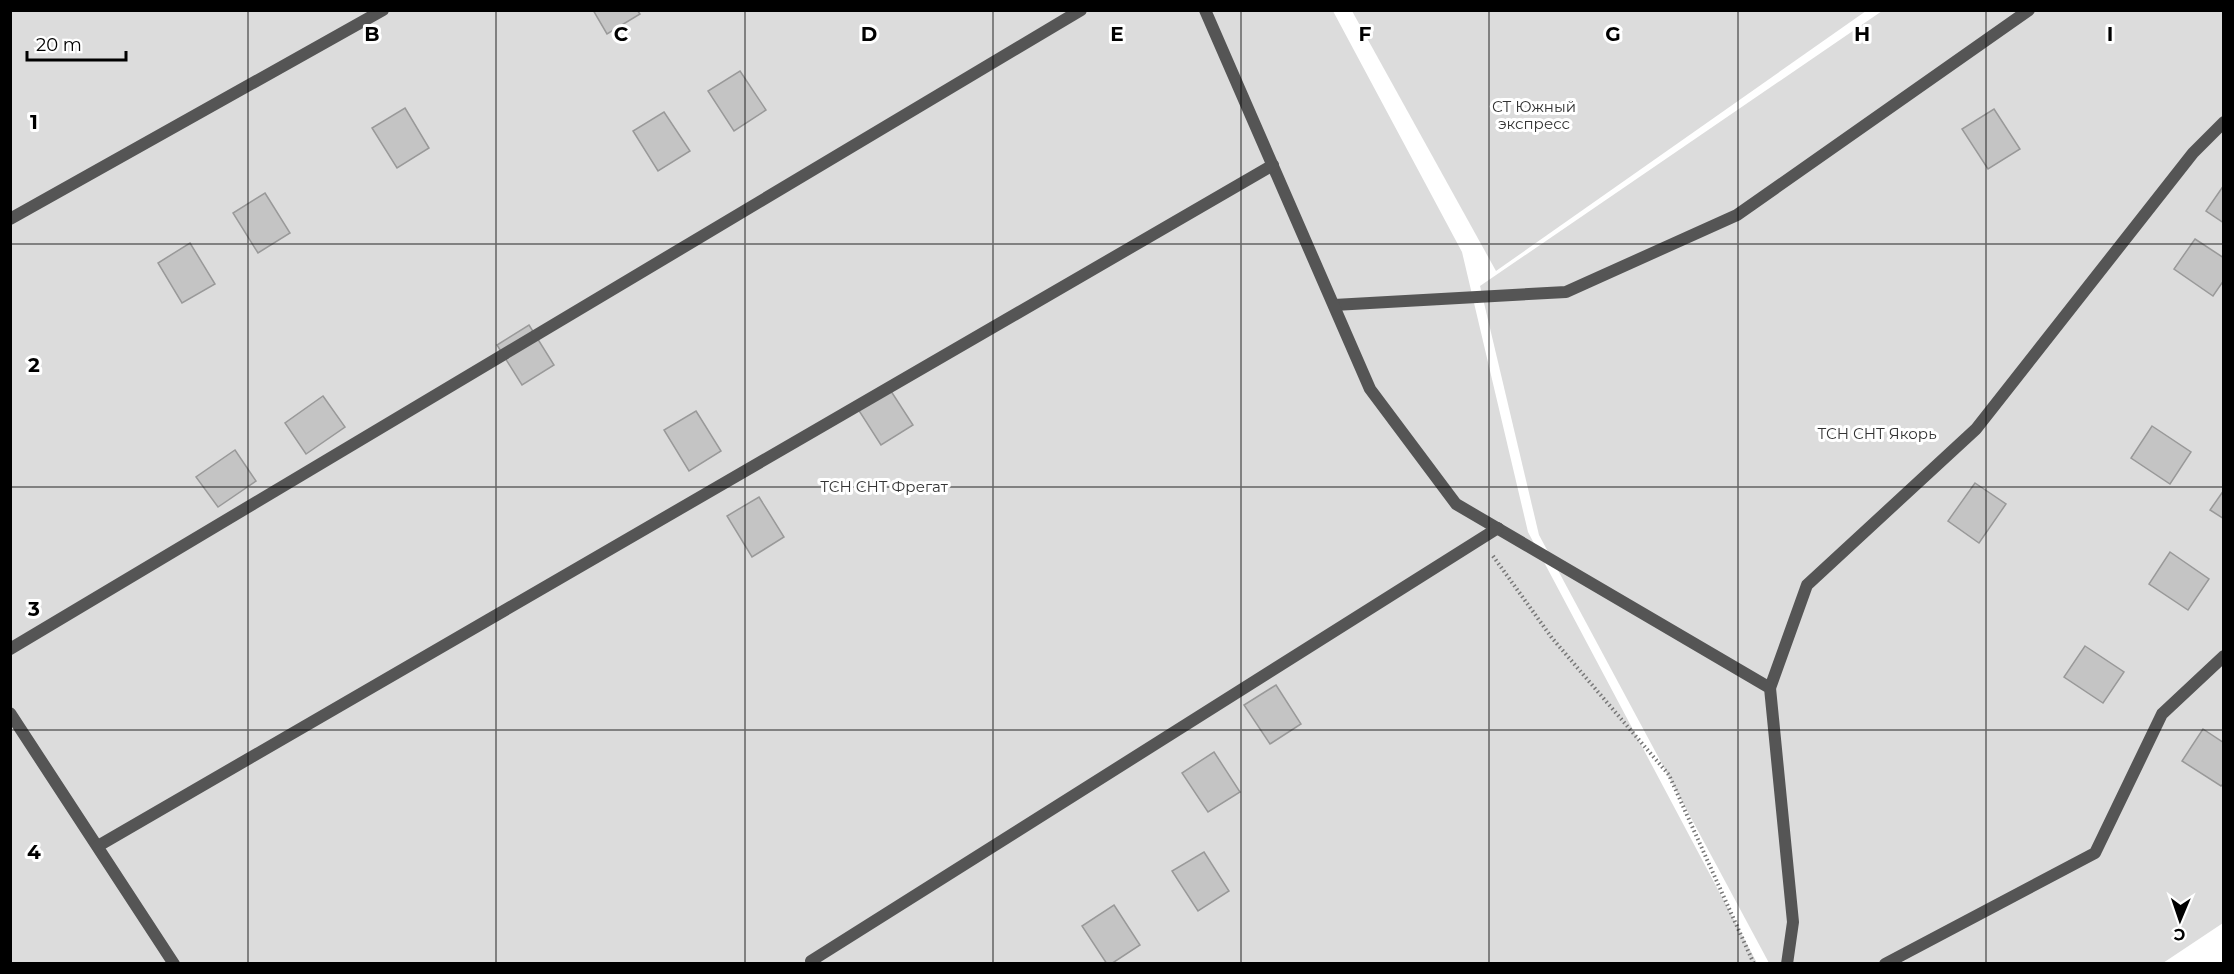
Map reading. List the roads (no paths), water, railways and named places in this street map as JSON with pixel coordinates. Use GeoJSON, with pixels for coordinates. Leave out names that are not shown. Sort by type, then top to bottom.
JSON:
{"type":"FeatureCollection","features":[{"type":"Feature","properties":{"kind":"street"},"geometry":{"type":"LineString","coordinates":[[10,219],[383,10]]}},
{"type":"Feature","properties":{"kind":"street"},"geometry":{"type":"LineString","coordinates":[[10,649],[1081,10]]}},
{"type":"Feature","properties":{"kind":"street"},"geometry":{"type":"LineString","coordinates":[[1205,10],[1370,389],[1456,504],[1770,688]]}},
{"type":"Feature","properties":{"kind":"street"},"geometry":{"type":"LineString","coordinates":[[1334,305],[1566,292],[1737,215],[2029,10]]}},
{"type":"Feature","properties":{"kind":"street"},"geometry":{"type":"LineString","coordinates":[[1787,963],[1793,922],[1770,688],[1806,585],[1977,429],[2193,153],[2223,122]]}},
{"type":"Feature","properties":{"kind":"street"},"geometry":{"type":"LineString","coordinates":[[98,846],[1273,165]]}},
{"type":"Feature","properties":{"kind":"street"},"geometry":{"type":"LineString","coordinates":[[811,961],[1498,528]]}},
{"type":"Feature","properties":{"kind":"street"},"geometry":{"type":"LineString","coordinates":[[1885,963],[2095,853],[2162,714],[2223,656]]}},
{"type":"Feature","properties":{"kind":"street"},"geometry":{"type":"LineString","coordinates":[[10,713],[174,963]]}},
{"type":"Feature","properties":{"kind":"park label","name":"СТ Южный экспресс"},"geometry":{"type":"Point","coordinates":[1534,116]}},
{"type":"Feature","properties":{"kind":"park label","name":"ТСН СНТ Якорь"},"geometry":{"type":"Point","coordinates":[1877,434]}},
{"type":"Feature","properties":{"kind":"park label","name":"ТСН СНТ Фрегат"},"geometry":{"type":"Point","coordinates":[884,487]}}]}
